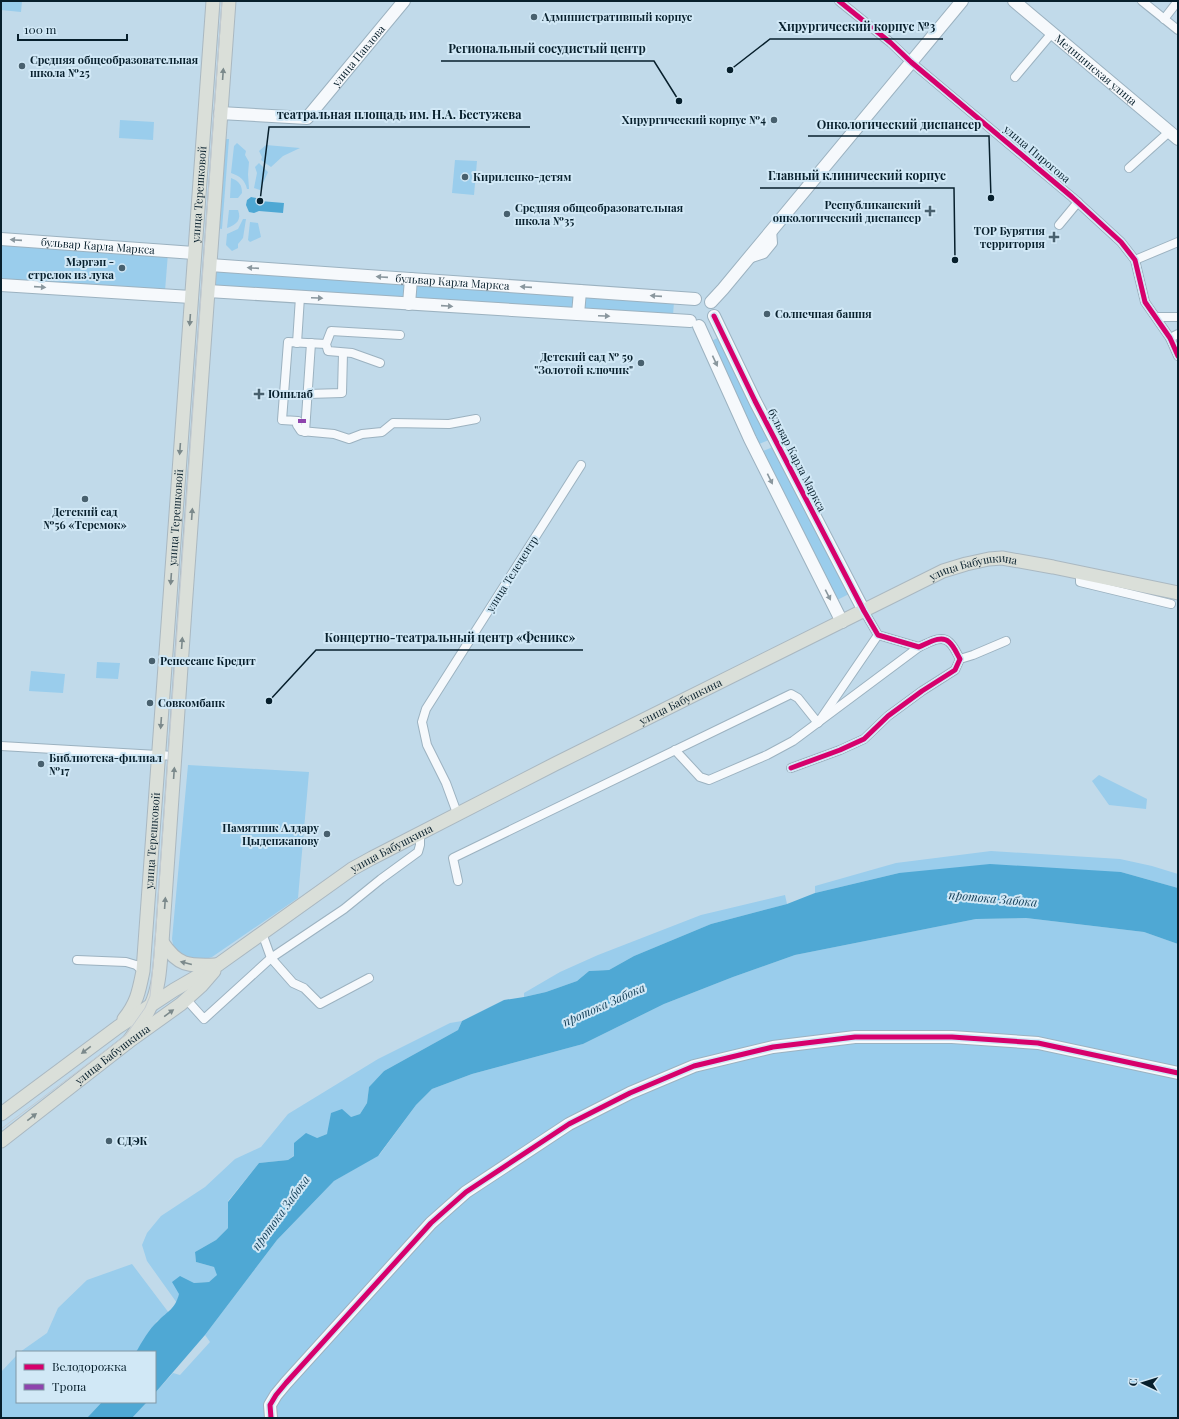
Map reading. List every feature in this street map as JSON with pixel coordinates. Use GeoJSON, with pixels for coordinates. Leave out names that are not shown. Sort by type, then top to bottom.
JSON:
{"type":"FeatureCollection","features":[{"type":"Feature","properties":{"kind":"main road","name":"улица Терешковой"},"geometry":{"type":"LineString","coordinates":[[118,1027],[135,1004],[143,969],[213,1]]}},
{"type":"Feature","properties":{"kind":"main road","name":"улица Терешковой"},"geometry":{"type":"LineString","coordinates":[[152,1004],[158,981],[162,942],[229,1]]}},
{"type":"Feature","properties":{"kind":"main road"},"geometry":{"type":"LineString","coordinates":[[205,112],[220,113]]}},
{"type":"Feature","properties":{"kind":"main road","name":"улица Бабушкина"},"geometry":{"type":"LineString","coordinates":[[1,1114],[118,1027],[174,990],[219,964],[352,869],[457,813],[943,571],[966,564],[1002,558],[1080,572],[1175,598]]}},
{"type":"Feature","properties":{"kind":"main road"},"geometry":{"type":"LineString","coordinates":[[162,942],[174,958],[183,963],[199,966],[219,964]]}},
{"type":"Feature","properties":{"kind":"main road","name":"улица Бабушкина"},"geometry":{"type":"LineString","coordinates":[[1,1141],[128,1042],[186,999],[201,986],[219,964]]}},
{"type":"Feature","properties":{"kind":"main road"},"geometry":{"type":"LineString","coordinates":[[143,969],[158,981],[186,999]]}},
{"type":"Feature","properties":{"kind":"main road"},"geometry":{"type":"LineString","coordinates":[[128,1042],[152,1004]]}},
{"type":"Feature","properties":{"kind":"street","name":"улица Павлова"},"geometry":{"type":"LineString","coordinates":[[220,113],[307,118],[404,1]]}},
{"type":"Feature","properties":{"kind":"street","name":"улица Пирогова"},"geometry":{"type":"LineString","coordinates":[[839,1],[891,43],[911,62],[1078,202],[1121,242],[1135,260],[1146,302],[1170,338],[1178,356]]}},
{"type":"Feature","properties":{"kind":"street"},"geometry":{"type":"LineString","coordinates":[[711,302],[962,1]]}},
{"type":"Feature","properties":{"kind":"street","name":"Медицинская улица"},"geometry":{"type":"LineString","coordinates":[[1014,1],[1174,135]]}},
{"type":"Feature","properties":{"kind":"street"},"geometry":{"type":"LineString","coordinates":[[1142,1],[1178,30]]}},
{"type":"Feature","properties":{"kind":"street"},"geometry":{"type":"LineString","coordinates":[[1164,19],[1178,1]]}},
{"type":"Feature","properties":{"kind":"street"},"geometry":{"type":"LineString","coordinates":[[1015,77],[1052,32]]}},
{"type":"Feature","properties":{"kind":"street"},"geometry":{"type":"LineString","coordinates":[[1130,168],[1174,135]]}},
{"type":"Feature","properties":{"kind":"street"},"geometry":{"type":"LineString","coordinates":[[1059,225],[1078,202]]}},
{"type":"Feature","properties":{"kind":"street","name":"бульвар Карла Маркса"},"geometry":{"type":"LineString","coordinates":[[1,239],[194,253]]}},
{"type":"Feature","properties":{"kind":"street"},"geometry":{"type":"LineString","coordinates":[[1135,260],[1178,242]]}},
{"type":"Feature","properties":{"kind":"street","name":"бульвар Карла Маркса"},"geometry":{"type":"LineString","coordinates":[[210,265],[695,299]]}},
{"type":"Feature","properties":{"kind":"street"},"geometry":{"type":"LineString","coordinates":[[409,304],[411,279]]}},
{"type":"Feature","properties":{"kind":"street"},"geometry":{"type":"LineString","coordinates":[[1,285],[191,297]]}},
{"type":"Feature","properties":{"kind":"street"},"geometry":{"type":"LineString","coordinates":[[208,291],[578,314],[694,323],[706,325],[710,323],[714,316],[714,308],[711,302],[703,298],[695,299],[687,308],[687,317],[694,323],[842,622]]}},
{"type":"Feature","properties":{"kind":"street"},"geometry":{"type":"LineString","coordinates":[[578,314],[580,291]]}},
{"type":"Feature","properties":{"kind":"street"},"geometry":{"type":"LineString","coordinates":[[297,343],[300,297]]}},
{"type":"Feature","properties":{"kind":"street","name":"бульвар Карла Маркса"},"geometry":{"type":"LineString","coordinates":[[714,316],[755,401],[864,611]]}},
{"type":"Feature","properties":{"kind":"street"},"geometry":{"type":"LineString","coordinates":[[1156,317],[1178,317]]}},
{"type":"Feature","properties":{"kind":"street"},"geometry":{"type":"LineString","coordinates":[[380,363],[352,353],[328,351],[326,344],[331,331],[400,335]]}},
{"type":"Feature","properties":{"kind":"street"},"geometry":{"type":"LineString","coordinates":[[1170,338],[1178,334]]}},
{"type":"Feature","properties":{"kind":"street"},"geometry":{"type":"LineString","coordinates":[[302,421],[282,420],[288,342],[326,344]]}},
{"type":"Feature","properties":{"kind":"street"},"geometry":{"type":"LineString","coordinates":[[311,343],[308,394],[302,421],[297,425],[301,431],[334,434],[349,439],[362,434],[382,432],[393,423],[449,424],[476,419]]}},
{"type":"Feature","properties":{"kind":"street"},"geometry":{"type":"LineString","coordinates":[[308,394],[342,393],[343,353]]}},
{"type":"Feature","properties":{"kind":"street"},"geometry":{"type":"LineString","coordinates":[[756,450],[776,440]]}},
{"type":"Feature","properties":{"kind":"street","name":"улица Телецентр"},"geometry":{"type":"LineString","coordinates":[[457,813],[446,783],[427,745],[422,722],[426,709],[581,465]]}},
{"type":"Feature","properties":{"kind":"street"},"geometry":{"type":"LineString","coordinates":[[864,611],[878,635],[919,647]]}},
{"type":"Feature","properties":{"kind":"street"},"geometry":{"type":"LineString","coordinates":[[818,723],[878,635]]}},
{"type":"Feature","properties":{"kind":"street"},"geometry":{"type":"LineString","coordinates":[[675,750],[700,778],[709,780],[793,740],[919,647],[935,640],[942,639],[949,641],[960,658]]}},
{"type":"Feature","properties":{"kind":"street"},"geometry":{"type":"LineString","coordinates":[[960,658],[973,655],[1006,641]]}},
{"type":"Feature","properties":{"kind":"street"},"geometry":{"type":"LineString","coordinates":[[791,768],[840,750],[864,739],[888,716],[922,691],[955,670],[960,658]]}},
{"type":"Feature","properties":{"kind":"street"},"geometry":{"type":"LineString","coordinates":[[458,881],[453,858],[791,694],[798,698],[818,723]]}},
{"type":"Feature","properties":{"kind":"street"},"geometry":{"type":"LineString","coordinates":[[1,746],[175,756]]}},
{"type":"Feature","properties":{"kind":"street"},"geometry":{"type":"LineString","coordinates":[[186,999],[194,1006],[204,1019],[271,958],[344,909],[418,852],[420,845],[420,833]]}},
{"type":"Feature","properties":{"kind":"street"},"geometry":{"type":"LineString","coordinates":[[262,933],[271,958],[293,983],[304,988],[320,1004],[369,978]]}},
{"type":"Feature","properties":{"kind":"street"},"geometry":{"type":"LineString","coordinates":[[77,960],[126,962],[136,964],[143,969]]}},
{"type":"Feature","properties":{"kind":"street"},"geometry":{"type":"LineString","coordinates":[[271,1418],[270,1406],[281,1389],[431,1223],[466,1192],[569,1124],[630,1092],[694,1066],[773,1047],[855,1037],[952,1037],[1038,1043],[1178,1073]]}},
{"type":"Feature","properties":{"kind":"shaded area"},"geometry":{"type":"Polygon","coordinates":[[[1,1],[22,1],[21,12],[1,10],[1,1]]]}},
{"type":"Feature","properties":{"kind":"shaded area"},"geometry":{"type":"Polygon","coordinates":[[[120,120],[154,122],[153,140],[119,138],[120,120]]]}},
{"type":"Feature","properties":{"kind":"shaded area"},"geometry":{"type":"Polygon","coordinates":[[[226,139],[229,139],[222,229],[216,228],[223,142],[226,139]]]}},
{"type":"Feature","properties":{"kind":"shaded area"},"geometry":{"type":"Polygon","coordinates":[[[237,143],[246,151],[245,155],[249,162],[249,189],[247,189],[242,179],[231,173],[234,146],[237,143]]]}},
{"type":"Feature","properties":{"kind":"shaded area"},"geometry":{"type":"Polygon","coordinates":[[[266,145],[300,148],[283,156],[271,167],[261,160],[262,157],[259,151],[266,145]]]}},
{"type":"Feature","properties":{"kind":"shaded area","name":"Кириленко-детям"},"geometry":{"type":"Polygon","coordinates":[[[455,160],[477,161],[474,195],[452,193],[455,160]]]}},
{"type":"Feature","properties":{"kind":"shaded area"},"geometry":{"type":"Polygon","coordinates":[[[259,163],[268,172],[260,190],[254,188],[257,173],[255,167],[259,163]]]}},
{"type":"Feature","properties":{"kind":"shaded area"},"geometry":{"type":"Polygon","coordinates":[[[231,178],[240,184],[242,193],[238,198],[230,198],[231,178]]]}},
{"type":"Feature","properties":{"kind":"shaded area"},"geometry":{"type":"Polygon","coordinates":[[[229,210],[238,210],[239,219],[235,224],[227,228],[229,210]]]}},
{"type":"Feature","properties":{"kind":"shaded area"},"geometry":{"type":"Polygon","coordinates":[[[243,219],[246,219],[243,238],[238,244],[238,248],[232,251],[226,245],[227,234],[238,229],[243,219]]]}},
{"type":"Feature","properties":{"kind":"shaded area"},"geometry":{"type":"Polygon","coordinates":[[[250,222],[258,223],[261,237],[250,242],[248,240],[250,222]]]}},
{"type":"Feature","properties":{"kind":"shaded area"},"geometry":{"type":"Polygon","coordinates":[[[1,243],[168,253],[165,291],[1,281],[1,243]]]}},
{"type":"Feature","properties":{"kind":"shaded area"},"geometry":{"type":"Polygon","coordinates":[[[215,271],[405,284],[405,298],[214,286],[215,271]]]}},
{"type":"Feature","properties":{"kind":"shaded area"},"geometry":{"type":"Polygon","coordinates":[[[416,284],[574,295],[575,309],[415,300],[416,284]]]}},
{"type":"Feature","properties":{"kind":"shaded area"},"geometry":{"type":"Polygon","coordinates":[[[585,296],[674,301],[673,316],[584,310],[585,296]]]}},
{"type":"Feature","properties":{"kind":"shaded area"},"geometry":{"type":"Polygon","coordinates":[[[721,336],[769,440],[758,444],[708,343],[721,336]]]}},
{"type":"Feature","properties":{"kind":"shaded area"},"geometry":{"type":"Polygon","coordinates":[[[773,447],[776,448],[849,594],[835,601],[763,451],[773,447]]]}},
{"type":"Feature","properties":{"kind":"shaded area"},"geometry":{"type":"Polygon","coordinates":[[[97,662],[120,663],[118,679],[96,678],[97,662]]]}},
{"type":"Feature","properties":{"kind":"shaded area"},"geometry":{"type":"Polygon","coordinates":[[[31,671],[65,674],[63,693],[29,691],[31,671]]]}},
{"type":"Feature","properties":{"kind":"shaded area"},"geometry":{"type":"Polygon","coordinates":[[[188,765],[309,772],[298,898],[212,957],[200,960],[192,960],[174,950],[172,939],[188,765]]]}},
{"type":"Feature","properties":{"kind":"shaded area"},"geometry":{"type":"Polygon","coordinates":[[[1099,775],[1147,799],[1146,809],[1109,805],[1092,781],[1099,775]]]}},
{"type":"Feature","properties":{"kind":"shaded area"},"geometry":{"type":"Polygon","coordinates":[[[991,851],[1120,859],[1152,866],[1178,874],[1178,888],[1121,872],[899,873],[815,893],[815,886],[896,863],[991,851]]]}},
{"type":"Feature","properties":{"kind":"shaded area"},"geometry":{"type":"Polygon","coordinates":[[[785,895],[787,904],[711,924],[634,956],[609,970],[589,971],[577,981],[546,992],[524,997],[524,993],[560,972],[598,955],[701,915],[785,895]]]}},
{"type":"Feature","properties":{"kind":"shaded area"},"geometry":{"type":"Polygon","coordinates":[[[1026,918],[1144,932],[1178,944],[1178,1418],[132,1418],[146,1403],[156,1403],[156,1392],[173,1373],[180,1375],[210,1342],[205,1335],[277,1240],[334,1181],[380,1154],[416,1105],[432,1089],[472,1074],[583,1044],[664,1004],[795,955],[976,919],[1026,918]]]}},
{"type":"Feature","properties":{"kind":"shaded area"},"geometry":{"type":"Polygon","coordinates":[[[462,1021],[458,1030],[384,1071],[369,1087],[367,1103],[360,1114],[351,1117],[327,1134],[317,1138],[288,1160],[259,1163],[228,1201],[228,1228],[216,1240],[195,1252],[196,1262],[214,1267],[218,1275],[209,1282],[194,1283],[179,1295],[177,1303],[147,1261],[142,1245],[147,1233],[161,1216],[205,1187],[235,1159],[261,1147],[288,1114],[378,1059],[450,1023],[462,1021]]]}},
{"type":"Feature","properties":{"kind":"shaded area"},"geometry":{"type":"Polygon","coordinates":[[[132,1264],[169,1313],[157,1321],[137,1351],[21,1351],[47,1333],[58,1308],[87,1280],[132,1264]]]}},
{"type":"Feature","properties":{"kind":"shaded area"},"geometry":{"type":"Polygon","coordinates":[[[16,1356],[16,1403],[101,1403],[87,1418],[1,1418],[1,1372],[16,1356]]]}},
{"type":"Feature","properties":{"kind":"water"},"geometry":{"type":"Polygon","coordinates":[[[251,197],[260,201],[284,203],[283,213],[259,211],[254,213],[249,212],[246,205],[247,200],[251,197]]]}},
{"type":"Feature","properties":{"kind":"water","name":"протока Забока"},"geometry":{"type":"Polygon","coordinates":[[[990,864],[1121,872],[1178,888],[1178,944],[1144,932],[1026,918],[976,919],[795,955],[664,1004],[583,1044],[472,1074],[432,1089],[416,1105],[378,1156],[334,1181],[277,1240],[205,1335],[156,1392],[156,1351],[137,1351],[152,1328],[175,1303],[179,1294],[172,1282],[180,1276],[194,1283],[209,1282],[217,1275],[214,1267],[196,1262],[195,1252],[216,1240],[228,1228],[228,1202],[259,1163],[288,1160],[294,1156],[294,1143],[306,1133],[317,1138],[327,1134],[331,1113],[342,1109],[351,1117],[360,1114],[367,1103],[369,1087],[384,1071],[458,1030],[462,1021],[504,1000],[546,992],[577,981],[589,971],[609,970],[634,956],[711,924],[787,904],[815,893],[899,873],[990,864]]]}},
{"type":"Feature","properties":{"kind":"water"},"geometry":{"type":"Polygon","coordinates":[[[101,1403],[146,1403],[132,1418],[87,1418],[101,1403]]]}},
{"type":"Feature","properties":{"kind":"tram line"},"geometry":{"type":"LineString","coordinates":[[1,1129],[126,1035],[145,1008],[150,996],[222,1]]}},
{"type":"Feature","properties":{"kind":"marked path"},"geometry":{"type":"LineString","coordinates":[[298,421],[306,421]]}},
{"type":"Feature","properties":{"kind":"cycle path"},"geometry":{"type":"LineString","coordinates":[[839,1],[891,43],[911,62],[1072,197],[1121,242],[1135,260],[1145,302],[1170,338],[1178,356]]}},
{"type":"Feature","properties":{"kind":"cycle path"},"geometry":{"type":"LineString","coordinates":[[714,316],[755,401],[864,611],[878,635],[919,647],[934,640],[946,640],[952,646],[960,659],[955,670],[922,691],[888,716],[864,739],[840,750],[791,768]]}},
{"type":"Feature","properties":{"kind":"cycle path"},"geometry":{"type":"LineString","coordinates":[[271,1418],[270,1405],[286,1383],[431,1223],[466,1192],[569,1124],[630,1093],[694,1066],[773,1047],[855,1037],[952,1037],[1038,1043],[1178,1073]]}},
{"type":"Feature","properties":{"kind":"place","name":"Административный корпус"},"geometry":{"type":"Point","coordinates":[534,17]}},
{"type":"Feature","properties":{"kind":"place","name":"Средняя общеобразовательная школа №25"},"geometry":{"type":"Point","coordinates":[22,66]}},
{"type":"Feature","properties":{"kind":"place","name":"Хирургический корпус №3"},"geometry":{"type":"Point","coordinates":[730,70]}},
{"type":"Feature","properties":{"kind":"place","name":"Региональный сосудистый центр"},"geometry":{"type":"Point","coordinates":[679,101]}},
{"type":"Feature","properties":{"kind":"place","name":"Хирургический корпус №4"},"geometry":{"type":"Point","coordinates":[774,120]}},
{"type":"Feature","properties":{"kind":"place","name":"Кириленко-детям"},"geometry":{"type":"Point","coordinates":[465,177]}},
{"type":"Feature","properties":{"kind":"place","name":"Онкологический диспансер"},"geometry":{"type":"Point","coordinates":[991,198]}},
{"type":"Feature","properties":{"kind":"place","name":"театральная площадь им. Н.А. Бестужева"},"geometry":{"type":"Point","coordinates":[260,201]}},
{"type":"Feature","properties":{"kind":"place","name":"Республиканский онкологический диспансер"},"geometry":{"type":"Point","coordinates":[930,211]}},
{"type":"Feature","properties":{"kind":"place","name":"Средняя общеобразовательная школа №35"},"geometry":{"type":"Point","coordinates":[507,214]}},
{"type":"Feature","properties":{"kind":"place","name":"ТОР Бурятия территория"},"geometry":{"type":"Point","coordinates":[1054,237]}},
{"type":"Feature","properties":{"kind":"place","name":"Главный клинический корпус"},"geometry":{"type":"Point","coordinates":[955,260]}},
{"type":"Feature","properties":{"kind":"place","name":"Мэргэн - стрелок из лука"},"geometry":{"type":"Point","coordinates":[122,268]}},
{"type":"Feature","properties":{"kind":"place","name":"Солнечная башня"},"geometry":{"type":"Point","coordinates":[767,314]}},
{"type":"Feature","properties":{"kind":"place","name":"Детский сад № 59 \"Золотой ключик\""},"geometry":{"type":"Point","coordinates":[641,363]}},
{"type":"Feature","properties":{"kind":"place","name":"Юнилаб"},"geometry":{"type":"Point","coordinates":[259,394]}},
{"type":"Feature","properties":{"kind":"place","name":"Детский сад №56 «Теремок»"},"geometry":{"type":"Point","coordinates":[85,499]}},
{"type":"Feature","properties":{"kind":"place","name":"Ренессанс Кредит"},"geometry":{"type":"Point","coordinates":[152,661]}},
{"type":"Feature","properties":{"kind":"place","name":"Концертно-театральный центр «Феникс»"},"geometry":{"type":"Point","coordinates":[269,701]}},
{"type":"Feature","properties":{"kind":"place","name":"Совкомбанк"},"geometry":{"type":"Point","coordinates":[150,703]}},
{"type":"Feature","properties":{"kind":"place","name":"Библиотека-филиал №17"},"geometry":{"type":"Point","coordinates":[41,764]}},
{"type":"Feature","properties":{"kind":"place","name":"Памятник Алдару Цыденжапову"},"geometry":{"type":"Point","coordinates":[327,834]}},
{"type":"Feature","properties":{"kind":"place","name":"СДЭК"},"geometry":{"type":"Point","coordinates":[109,1141]}}]}
